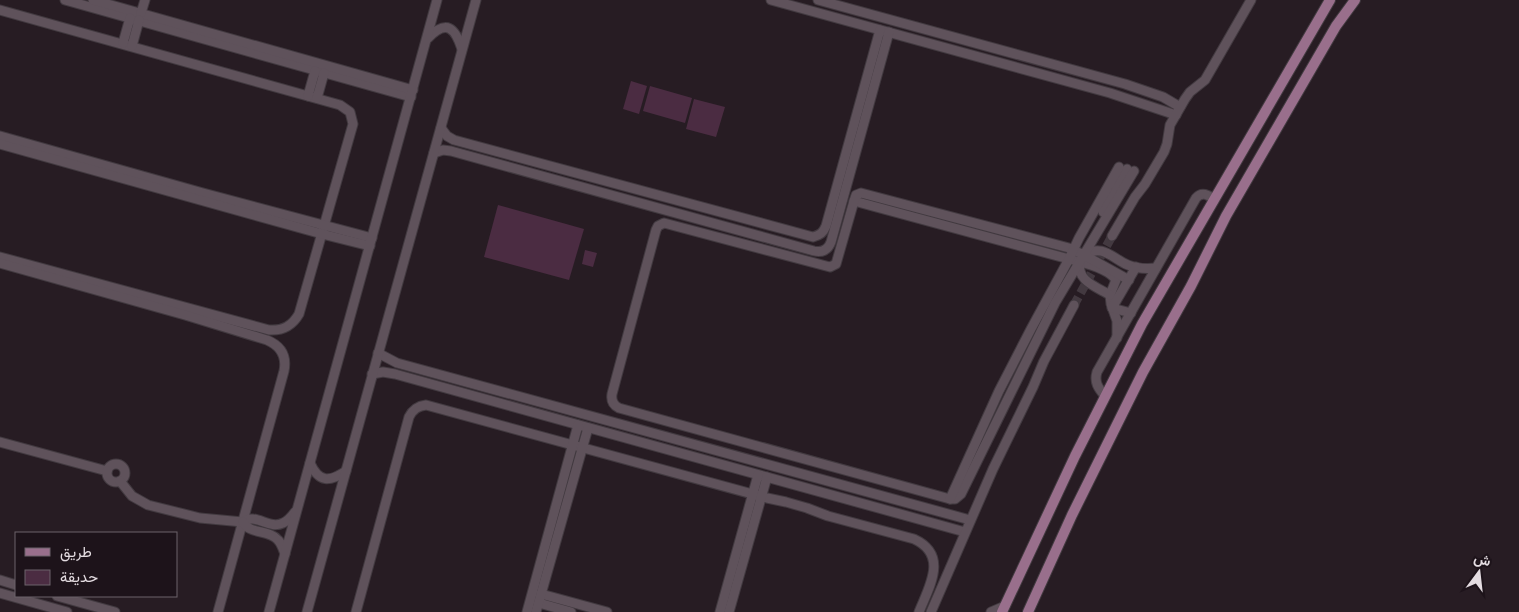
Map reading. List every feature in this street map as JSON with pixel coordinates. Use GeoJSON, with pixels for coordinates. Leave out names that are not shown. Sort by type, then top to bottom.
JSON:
{"type":"FeatureCollection","features":[{"type":"Feature","properties":{"kind":"main road"},"geometry":{"type":"LineString","coordinates":[[1003,609],[1051,505],[1142,324],[1330,0]]}},
{"type":"Feature","properties":{"kind":"main road"},"geometry":{"type":"LineString","coordinates":[[1028,612],[1058,543],[1154,350],[1191,286],[1226,216],[1336,26],[1355,0]]}},
{"type":"Feature","properties":{"kind":"street"},"geometry":{"type":"LineString","coordinates":[[64,0],[135,13],[412,94]]}},
{"type":"Feature","properties":{"kind":"street"},"geometry":{"type":"LineString","coordinates":[[93,0],[320,72],[412,94]]}},
{"type":"Feature","properties":{"kind":"street"},"geometry":{"type":"LineString","coordinates":[[127,44],[135,13],[144,0]]}},
{"type":"Feature","properties":{"kind":"street"},"geometry":{"type":"LineString","coordinates":[[269,612],[437,0]]}},
{"type":"Feature","properties":{"kind":"street"},"geometry":{"type":"LineString","coordinates":[[307,612],[476,0]]}},
{"type":"Feature","properties":{"kind":"street"},"geometry":{"type":"LineString","coordinates":[[772,0],[1132,100],[1178,111]]}},
{"type":"Feature","properties":{"kind":"street"},"geometry":{"type":"LineString","coordinates":[[818,0],[1136,88],[1163,97],[1178,111]]}},
{"type":"Feature","properties":{"kind":"street"},"geometry":{"type":"LineString","coordinates":[[1112,236],[1164,152],[1169,129],[1178,111],[1190,92],[1205,80],[1251,0]]}},
{"type":"Feature","properties":{"kind":"street"},"geometry":{"type":"LineString","coordinates":[[837,18],[840,6]]}},
{"type":"Feature","properties":{"kind":"street"},"geometry":{"type":"LineString","coordinates":[[0,10],[344,106],[350,112],[353,120],[299,314],[292,324],[287,327],[275,330],[260,328],[0,257]]}},
{"type":"Feature","properties":{"kind":"street"},"geometry":{"type":"LineString","coordinates":[[427,40],[439,28],[448,28],[456,33],[462,49]]}},
{"type":"Feature","properties":{"kind":"street"},"geometry":{"type":"LineString","coordinates":[[441,128],[445,134],[454,140],[789,231],[808,236],[818,236],[826,226],[885,31]]}},
{"type":"Feature","properties":{"kind":"street"},"geometry":{"type":"LineString","coordinates":[[434,153],[447,150],[818,252],[825,250],[831,242],[885,31]]}},
{"type":"Feature","properties":{"kind":"street"},"geometry":{"type":"LineString","coordinates":[[961,52],[964,40]]}},
{"type":"Feature","properties":{"kind":"street"},"geometry":{"type":"LineString","coordinates":[[312,97],[320,72]]}},
{"type":"Feature","properties":{"kind":"street"},"geometry":{"type":"LineString","coordinates":[[1132,100],[1136,88]]}},
{"type":"Feature","properties":{"kind":"street"},"geometry":{"type":"LineString","coordinates":[[0,136],[323,230]]}},
{"type":"Feature","properties":{"kind":"street"},"geometry":{"type":"LineString","coordinates":[[0,144],[371,242]]}},
{"type":"Feature","properties":{"kind":"street"},"geometry":{"type":"LineString","coordinates":[[516,169],[519,157]]}},
{"type":"Feature","properties":{"kind":"street"},"geometry":{"type":"LineString","coordinates":[[950,499],[1030,329],[1074,250],[1079,238],[1127,169],[1082,258],[1052,310],[960,496],[955,499],[950,499],[619,408],[614,405],[612,394],[656,230],[660,225],[664,223],[669,224],[830,267],[836,264],[856,195],[863,193],[1074,250],[1082,258],[1115,278],[1116,282],[1111,292],[1112,308],[1117,321],[1117,338]]}},
{"type":"Feature","properties":{"kind":"street"},"geometry":{"type":"LineString","coordinates":[[1105,396],[1097,386],[1096,374],[1198,196],[1204,194],[1214,199]]}},
{"type":"Feature","properties":{"kind":"street"},"geometry":{"type":"LineString","coordinates":[[854,201],[1069,259],[1082,258],[1132,273],[1156,268]]}},
{"type":"Feature","properties":{"kind":"street"},"geometry":{"type":"LineString","coordinates":[[786,243],[789,231]]}},
{"type":"Feature","properties":{"kind":"street"},"geometry":{"type":"LineString","coordinates":[[818,236],[825,250]]}},
{"type":"Feature","properties":{"kind":"street"},"geometry":{"type":"LineString","coordinates":[[1082,258],[1095,250],[1102,250],[1123,262],[1132,273]]}},
{"type":"Feature","properties":{"kind":"street"},"geometry":{"type":"LineString","coordinates":[[1082,258],[1080,272],[1082,277],[1111,292]]}},
{"type":"Feature","properties":{"kind":"street"},"geometry":{"type":"LineString","coordinates":[[0,264],[185,315],[267,340],[278,347],[285,358],[284,371],[218,612]]}},
{"type":"Feature","properties":{"kind":"street"},"geometry":{"type":"LineString","coordinates":[[1112,308],[1132,273]]}},
{"type":"Feature","properties":{"kind":"street"},"geometry":{"type":"LineString","coordinates":[[1060,276],[1068,282]]}},
{"type":"Feature","properties":{"kind":"street"},"geometry":{"type":"LineString","coordinates":[[931,612],[970,520],[1044,361],[1074,305]]}},
{"type":"Feature","properties":{"kind":"street"},"geometry":{"type":"LineString","coordinates":[[1112,308],[1131,312]]}},
{"type":"Feature","properties":{"kind":"street"},"geometry":{"type":"LineString","coordinates":[[378,353],[398,363],[970,520]]}},
{"type":"Feature","properties":{"kind":"street"},"geometry":{"type":"LineString","coordinates":[[372,374],[383,372],[391,374],[965,532]]}},
{"type":"Feature","properties":{"kind":"street"},"geometry":{"type":"LineString","coordinates":[[484,400],[487,388]]}},
{"type":"Feature","properties":{"kind":"street"},"geometry":{"type":"LineString","coordinates":[[356,612],[409,417],[415,409],[429,405],[807,508],[828,516],[914,538],[922,543],[931,554],[935,567],[934,576],[919,612]]}},
{"type":"Feature","properties":{"kind":"street"},"geometry":{"type":"LineString","coordinates":[[527,612],[578,425]]}},
{"type":"Feature","properties":{"kind":"street"},"geometry":{"type":"LineString","coordinates":[[539,603],[588,428]]}},
{"type":"Feature","properties":{"kind":"street"},"geometry":{"type":"LineString","coordinates":[[662,448],[665,436]]}},
{"type":"Feature","properties":{"kind":"street"},"geometry":{"type":"LineString","coordinates":[[0,442],[107,471]]}},
{"type":"Feature","properties":{"kind":"street"},"geometry":{"type":"LineString","coordinates":[[974,445],[982,451]]}},
{"type":"Feature","properties":{"kind":"street"},"geometry":{"type":"LineString","coordinates":[[310,463],[316,474],[324,478],[336,478],[346,471]]}},
{"type":"Feature","properties":{"kind":"street"},"geometry":{"type":"LineString","coordinates":[[115,464],[123,466],[125,474],[120,481],[115,482],[107,476],[107,471],[110,466],[115,464]]}},
{"type":"Feature","properties":{"kind":"street"},"geometry":{"type":"LineString","coordinates":[[729,612],[762,476]]}},
{"type":"Feature","properties":{"kind":"street"},"geometry":{"type":"LineString","coordinates":[[120,481],[132,496],[148,505],[200,518],[243,522],[248,528],[266,528],[284,523],[297,510]]}},
{"type":"Feature","properties":{"kind":"street"},"geometry":{"type":"LineString","coordinates":[[868,505],[871,493]]}},
{"type":"Feature","properties":{"kind":"street"},"geometry":{"type":"LineString","coordinates":[[720,612],[757,495]]}},
{"type":"Feature","properties":{"kind":"street"},"geometry":{"type":"LineString","coordinates":[[266,528],[277,539],[285,554]]}},
{"type":"Feature","properties":{"kind":"street"},"geometry":{"type":"LineString","coordinates":[[0,580],[15,584]]}},
{"type":"Feature","properties":{"kind":"street"},"geometry":{"type":"LineString","coordinates":[[0,593],[67,612]]}},
{"type":"Feature","properties":{"kind":"street"},"geometry":{"type":"LineString","coordinates":[[61,597],[115,612]]}},
{"type":"Feature","properties":{"kind":"street"},"geometry":{"type":"LineString","coordinates":[[539,603],[571,612]]}},
{"type":"Feature","properties":{"kind":"street"},"geometry":{"type":"LineString","coordinates":[[539,603],[607,612]]}},
{"type":"Feature","properties":{"kind":"street"},"geometry":{"type":"LineString","coordinates":[[991,612],[1003,609]]}},
{"type":"Feature","properties":{"kind":"green space"},"geometry":{"type":"Polygon","coordinates":[[[631,81],[647,86],[639,114],[623,109],[631,81]]]}},
{"type":"Feature","properties":{"kind":"green space"},"geometry":{"type":"Polygon","coordinates":[[[650,86],[692,98],[685,123],[643,111],[650,86]]]}},
{"type":"Feature","properties":{"kind":"green space"},"geometry":{"type":"Polygon","coordinates":[[[694,99],[725,107],[716,137],[686,129],[694,99]]]}},
{"type":"Feature","properties":{"kind":"green space"},"geometry":{"type":"Polygon","coordinates":[[[498,205],[584,229],[569,280],[484,257],[498,205]]]}},
{"type":"Feature","properties":{"kind":"green space"},"geometry":{"type":"Polygon","coordinates":[[[585,250],[597,253],[593,267],[582,264],[585,250]]]}},
{"type":"Feature","properties":{"kind":"tunnel"},"geometry":{"type":"LineString","coordinates":[[1074,305],[1112,236]]}}]}
